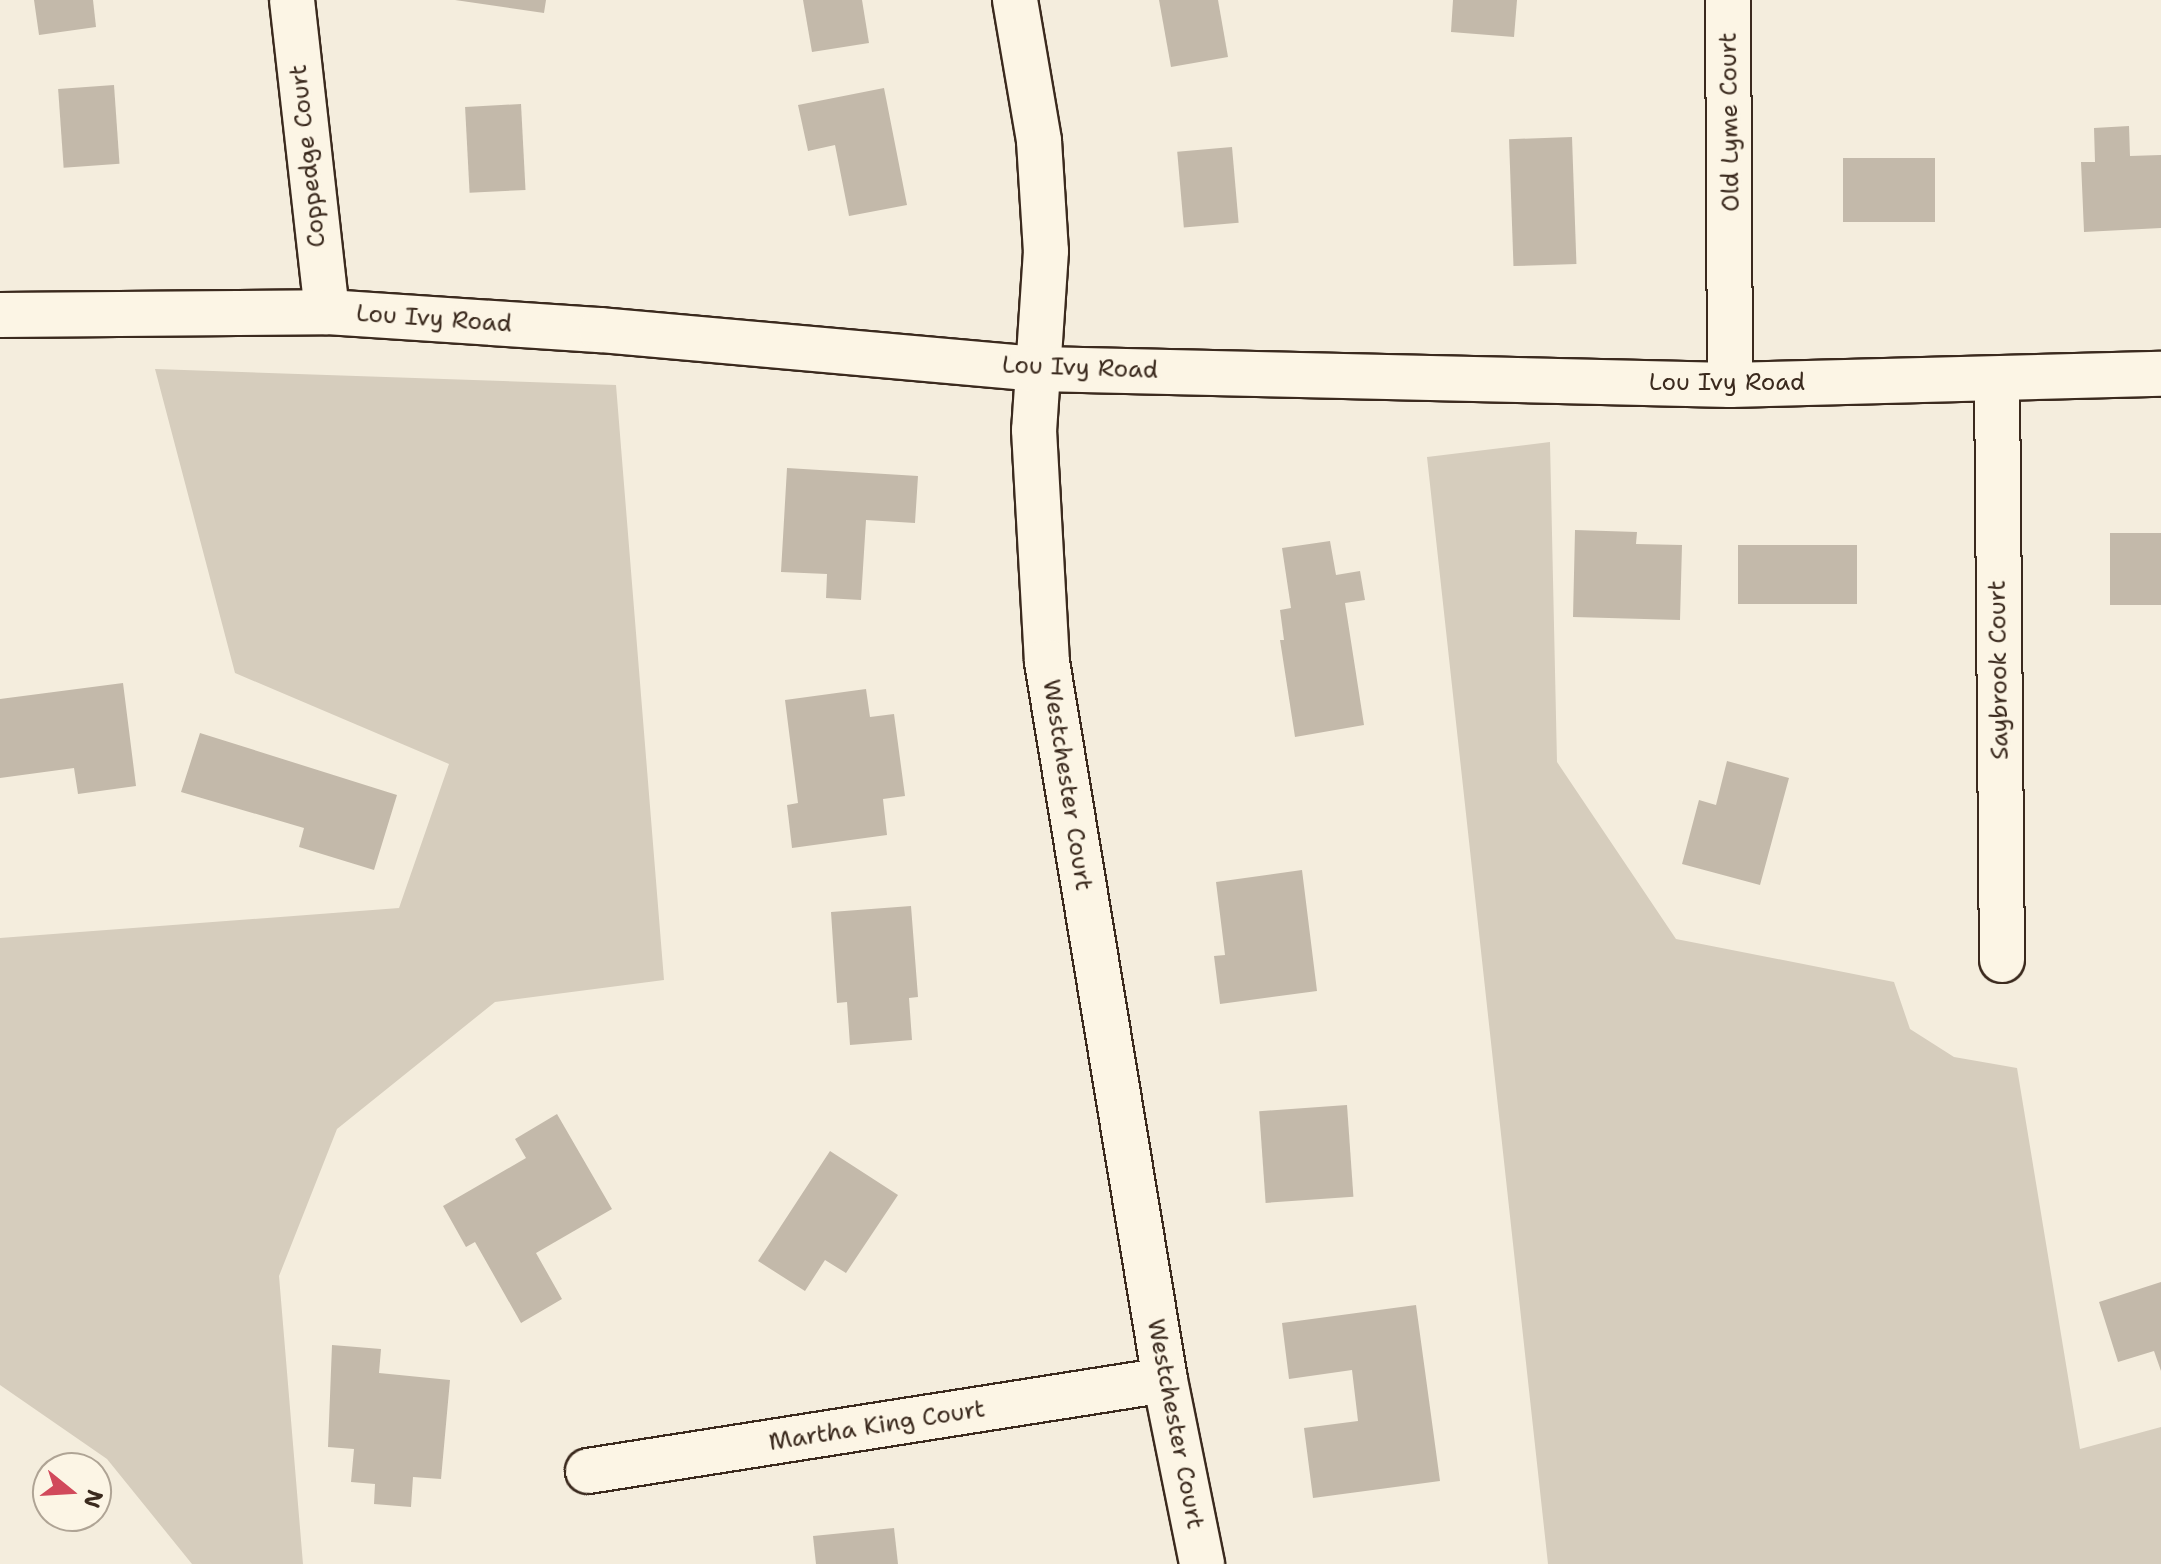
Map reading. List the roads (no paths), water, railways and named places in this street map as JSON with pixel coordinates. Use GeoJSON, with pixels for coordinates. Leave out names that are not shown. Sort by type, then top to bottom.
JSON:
{"type":"FeatureCollection","features":[{"type":"Feature","properties":{"kind":"street","name":"Coppedge Court"},"geometry":{"type":"LineString","coordinates":[[292,0],[327,312]]}},
{"type":"Feature","properties":{"kind":"street","name":"Westchester Court"},"geometry":{"type":"LineString","coordinates":[[1015,0],[1039,141],[1046,251],[1034,430],[1047,662],[1165,1380],[1202,1564]]}},
{"type":"Feature","properties":{"kind":"street","name":"Old Lyme Court"},"geometry":{"type":"LineString","coordinates":[[1728,0],[1732,244],[1730,385]]}},
{"type":"Feature","properties":{"kind":"street","name":"Lou Ivy Road"},"geometry":{"type":"LineString","coordinates":[[0,315],[327,312],[601,330],[1039,369],[1730,385],[2161,374]]}},
{"type":"Feature","properties":{"kind":"street","name":"Saybrook Court"},"geometry":{"type":"LineString","coordinates":[[1997,380],[2002,960]]}},
{"type":"Feature","properties":{"kind":"street","name":"Martha King Court"},"geometry":{"type":"LineString","coordinates":[[588,1471],[1165,1380]]}}]}
